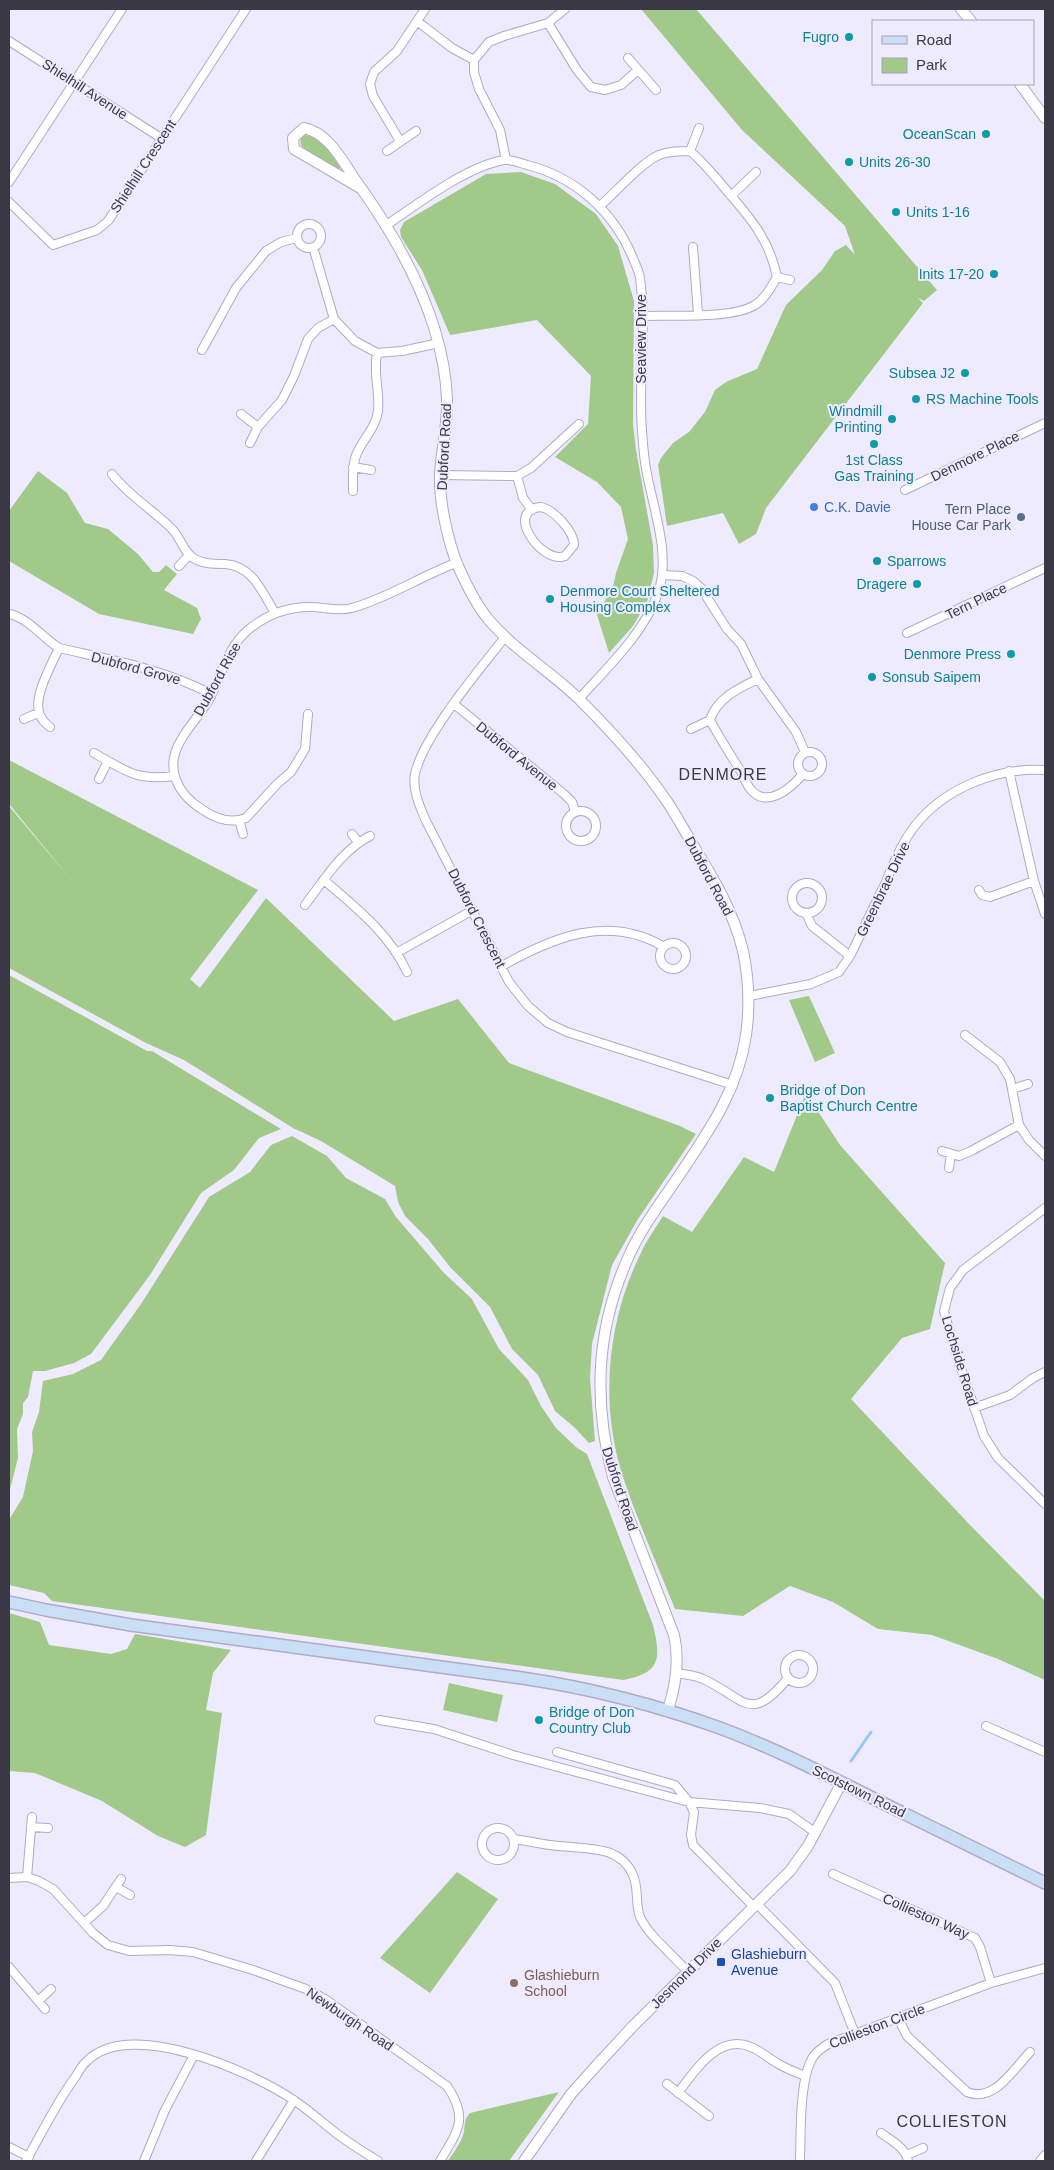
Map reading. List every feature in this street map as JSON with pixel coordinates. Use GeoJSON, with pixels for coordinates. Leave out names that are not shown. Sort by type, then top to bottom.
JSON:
{"type":"FeatureCollection","features":[{"type":"Feature","properties":{"kind":"main road","name":"Scotstown Road"},"geometry":{"type":"LineString","coordinates":[[9,1602],[131,1625],[558,1683],[668,1710],[722,1729],[815,1768],[1045,1883]]}},
{"type":"Feature","properties":{"kind":"street"},"geometry":{"type":"LineString","coordinates":[[9,182],[122,9]]}},
{"type":"Feature","properties":{"kind":"street","name":"Shielhill Crescent"},"geometry":{"type":"LineString","coordinates":[[9,202],[53,245],[97,230],[108,222],[246,9]]}},
{"type":"Feature","properties":{"kind":"street"},"geometry":{"type":"LineString","coordinates":[[400,141],[372,96],[370,84],[374,72],[397,51],[425,9]]}},
{"type":"Feature","properties":{"kind":"street"},"geometry":{"type":"LineString","coordinates":[[384,226],[478,168],[506,160],[500,130],[479,89],[474,72],[474,60],[490,42],[548,23],[566,9]]}},
{"type":"Feature","properties":{"kind":"street"},"geometry":{"type":"LineString","coordinates":[[961,9],[970,20]]}},
{"type":"Feature","properties":{"kind":"street"},"geometry":{"type":"LineString","coordinates":[[417,22],[452,48],[474,60]]}},
{"type":"Feature","properties":{"kind":"street"},"geometry":{"type":"LineString","coordinates":[[548,23],[577,70],[591,87],[605,90],[621,85],[638,70]]}},
{"type":"Feature","properties":{"kind":"street","name":"Shielhill Avenue"},"geometry":{"type":"LineString","coordinates":[[9,41],[161,138]]}},
{"type":"Feature","properties":{"kind":"street"},"geometry":{"type":"LineString","coordinates":[[628,58],[656,90]]}},
{"type":"Feature","properties":{"kind":"street"},"geometry":{"type":"LineString","coordinates":[[1021,85],[1045,118]]}},
{"type":"Feature","properties":{"kind":"street","name":"Dubford Road"},"geometry":{"type":"LineString","coordinates":[[362,189],[294,149],[293,138],[297,132],[308,128],[321,135],[362,189],[418,284],[440,343],[445,372],[447,403],[440,475],[445,516],[456,562],[474,597],[487,618],[505,637],[579,699],[614,736],[666,800],[718,887],[731,916],[743,951],[749,996],[746,1035],[741,1062],[733,1085],[706,1138],[657,1208],[628,1256],[611,1304],[601,1355],[600,1401],[606,1450],[613,1476],[674,1635],[678,1652],[677,1673],[668,1710]]}},
{"type":"Feature","properties":{"kind":"street"},"geometry":{"type":"LineString","coordinates":[[690,151],[699,128]]}},
{"type":"Feature","properties":{"kind":"street"},"geometry":{"type":"LineString","coordinates":[[387,151],[416,131]]}},
{"type":"Feature","properties":{"kind":"street"},"geometry":{"type":"LineString","coordinates":[[600,206],[649,161],[659,155],[673,151],[690,151],[707,166],[752,219],[765,240],[774,261],[777,278],[769,291],[756,305],[725,314],[644,316]]}},
{"type":"Feature","properties":{"kind":"street","name":"Seaview Drive"},"geometry":{"type":"LineString","coordinates":[[506,160],[554,174],[586,194],[600,206],[626,243],[640,276],[644,316],[642,428],[646,471],[661,547],[663,575],[658,594],[645,621],[579,699]]}},
{"type":"Feature","properties":{"kind":"street"},"geometry":{"type":"LineString","coordinates":[[731,196],[756,172]]}},
{"type":"Feature","properties":{"kind":"street"},"geometry":{"type":"LineString","coordinates":[[307,224],[314,225],[319,229],[321,238],[313,247],[305,247],[297,238],[297,232],[301,226],[307,224]]}},
{"type":"Feature","properties":{"kind":"street"},"geometry":{"type":"LineString","coordinates":[[202,350],[236,288],[266,251],[281,242],[297,238]]}},
{"type":"Feature","properties":{"kind":"street"},"geometry":{"type":"LineString","coordinates":[[313,247],[334,319],[355,341],[377,353],[402,351],[440,343]]}},
{"type":"Feature","properties":{"kind":"street"},"geometry":{"type":"LineString","coordinates":[[693,247],[698,314]]}},
{"type":"Feature","properties":{"kind":"street"},"geometry":{"type":"LineString","coordinates":[[777,278],[790,280]]}},
{"type":"Feature","properties":{"kind":"street"},"geometry":{"type":"LineString","coordinates":[[250,442],[258,427],[282,400],[294,376],[308,339],[318,328],[334,319]]}},
{"type":"Feature","properties":{"kind":"street"},"geometry":{"type":"LineString","coordinates":[[352,491],[353,467],[356,455],[372,428],[378,411],[374,368],[377,353]]}},
{"type":"Feature","properties":{"kind":"street"},"geometry":{"type":"LineString","coordinates":[[241,414],[258,427]]}},
{"type":"Feature","properties":{"kind":"street","name":"Denmore Place"},"geometry":{"type":"LineString","coordinates":[[905,490],[1045,423]]}},
{"type":"Feature","properties":{"kind":"street"},"geometry":{"type":"LineString","coordinates":[[440,475],[517,476],[531,468],[579,424]]}},
{"type":"Feature","properties":{"kind":"street"},"geometry":{"type":"LineString","coordinates":[[353,467],[371,470]]}},
{"type":"Feature","properties":{"kind":"street"},"geometry":{"type":"LineString","coordinates":[[112,474],[129,494],[172,529],[189,555],[213,565],[234,565],[256,579],[275,613]]}},
{"type":"Feature","properties":{"kind":"street"},"geometry":{"type":"LineString","coordinates":[[517,476],[523,498],[532,510]]}},
{"type":"Feature","properties":{"kind":"street"},"geometry":{"type":"LineString","coordinates":[[541,507],[549,510],[570,532],[574,545],[566,556],[556,558],[546,553],[526,532],[525,518],[532,510],[541,507]]}},
{"type":"Feature","properties":{"kind":"street"},"geometry":{"type":"LineString","coordinates":[[179,566],[189,555]]}},
{"type":"Feature","properties":{"kind":"street","name":"Dubford Rise"},"geometry":{"type":"LineString","coordinates":[[174,776],[175,754],[180,741],[205,707],[229,653],[247,630],[275,613],[297,608],[311,607],[337,610],[350,608],[456,562]]}},
{"type":"Feature","properties":{"kind":"street","name":"Tern Place"},"geometry":{"type":"LineString","coordinates":[[907,634],[1045,568]]}},
{"type":"Feature","properties":{"kind":"street"},"geometry":{"type":"LineString","coordinates":[[663,575],[682,576],[693,581],[701,588],[728,629],[741,644],[758,679],[796,732],[805,752]]}},
{"type":"Feature","properties":{"kind":"street","name":"Dubford Grove"},"geometry":{"type":"LineString","coordinates":[[9,614],[19,616],[59,648],[155,670],[188,682],[211,694]]}},
{"type":"Feature","properties":{"kind":"street","name":"Dubford Crescent"},"geometry":{"type":"LineString","coordinates":[[505,637],[454,704],[423,750],[415,775],[419,805],[426,821],[502,966],[520,997],[528,1006],[548,1023],[567,1032],[733,1085]]}},
{"type":"Feature","properties":{"kind":"street"},"geometry":{"type":"LineString","coordinates":[[50,727],[38,713],[38,701],[45,678],[59,648]]}},
{"type":"Feature","properties":{"kind":"street"},"geometry":{"type":"LineString","coordinates":[[758,679],[737,689],[720,702],[713,710],[710,720],[733,762],[741,771],[744,782],[753,793],[762,798],[771,798],[794,785],[804,774]]}},
{"type":"Feature","properties":{"kind":"street","name":"Dubford Avenue"},"geometry":{"type":"LineString","coordinates":[[454,704],[564,794],[572,802],[575,812]]}},
{"type":"Feature","properties":{"kind":"street"},"geometry":{"type":"LineString","coordinates":[[24,720],[38,713]]}},
{"type":"Feature","properties":{"kind":"street"},"geometry":{"type":"LineString","coordinates":[[94,753],[140,777],[152,779],[174,776],[185,795],[203,810],[219,819],[239,820],[246,818],[277,784],[291,772],[305,749],[308,714]]}},
{"type":"Feature","properties":{"kind":"street"},"geometry":{"type":"LineString","coordinates":[[691,729],[710,720]]}},
{"type":"Feature","properties":{"kind":"street"},"geometry":{"type":"LineString","coordinates":[[805,752],[818,754],[822,765],[820,771],[814,775],[804,774],[798,764],[800,757],[805,752]]}},
{"type":"Feature","properties":{"kind":"street"},"geometry":{"type":"LineString","coordinates":[[99,779],[108,761]]}},
{"type":"Feature","properties":{"kind":"street","name":"Greenbrae Drive"},"geometry":{"type":"LineString","coordinates":[[749,996],[811,984],[838,972],[850,956],[900,849],[915,826],[939,803],[981,779],[1009,771],[1045,770]]}},
{"type":"Feature","properties":{"kind":"street"},"geometry":{"type":"LineString","coordinates":[[1009,771],[1034,882],[1045,914]]}},
{"type":"Feature","properties":{"kind":"street"},"geometry":{"type":"LineString","coordinates":[[586,811],[592,815],[595,821],[595,831],[587,840],[573,839],[566,830],[567,819],[575,812],[586,811]]}},
{"type":"Feature","properties":{"kind":"street"},"geometry":{"type":"LineString","coordinates":[[239,820],[243,834]]}},
{"type":"Feature","properties":{"kind":"street"},"geometry":{"type":"LineString","coordinates":[[352,834],[358,842]]}},
{"type":"Feature","properties":{"kind":"street"},"geometry":{"type":"LineString","coordinates":[[305,905],[340,858],[358,842],[370,836]]}},
{"type":"Feature","properties":{"kind":"street"},"geometry":{"type":"LineString","coordinates":[[324,880],[364,915],[398,952],[407,972]]}},
{"type":"Feature","properties":{"kind":"street"},"geometry":{"type":"LineString","coordinates":[[979,890],[982,895],[990,897],[1034,882]]}},
{"type":"Feature","properties":{"kind":"street"},"geometry":{"type":"LineString","coordinates":[[398,952],[473,910]]}},
{"type":"Feature","properties":{"kind":"street"},"geometry":{"type":"LineString","coordinates":[[806,913],[812,926],[850,956]]}},
{"type":"Feature","properties":{"kind":"street"},"geometry":{"type":"LineString","coordinates":[[502,966],[551,940],[583,932],[618,931],[646,937],[664,947]]}},
{"type":"Feature","properties":{"kind":"street"},"geometry":{"type":"LineString","coordinates":[[965,1034],[1000,1062],[1010,1079],[1019,1125],[1029,1140],[1045,1156]]}},
{"type":"Feature","properties":{"kind":"street"},"geometry":{"type":"LineString","coordinates":[[1012,1089],[1028,1084]]}},
{"type":"Feature","properties":{"kind":"street"},"geometry":{"type":"LineString","coordinates":[[942,1151],[959,1156],[1019,1125]]}},
{"type":"Feature","properties":{"kind":"street"},"geometry":{"type":"LineString","coordinates":[[949,1168],[951,1154]]}},
{"type":"Feature","properties":{"kind":"street","name":"Lochside Road"},"geometry":{"type":"LineString","coordinates":[[1045,1208],[971,1263],[956,1279],[946,1299],[944,1311],[974,1408],[990,1448],[1045,1504]]}},
{"type":"Feature","properties":{"kind":"street"},"geometry":{"type":"LineString","coordinates":[[974,1408],[1010,1395],[1033,1378],[1045,1372]]}},
{"type":"Feature","properties":{"kind":"street"},"geometry":{"type":"LineString","coordinates":[[677,1673],[704,1679],[741,1702],[752,1704],[763,1702],[776,1692],[788,1678]]}},
{"type":"Feature","properties":{"kind":"street"},"geometry":{"type":"LineString","coordinates":[[380,1720],[434,1729],[513,1755],[689,1802],[760,1808],[789,1814],[816,1833]]}},
{"type":"Feature","properties":{"kind":"street"},"geometry":{"type":"LineString","coordinates":[[986,1726],[1045,1752]]}},
{"type":"Feature","properties":{"kind":"street"},"geometry":{"type":"LineString","coordinates":[[557,1752],[672,1783],[689,1802],[694,1812],[691,1835],[693,1844],[835,1983],[856,2034]]}},
{"type":"Feature","properties":{"kind":"street","name":"Jesmond Drive"},"geometry":{"type":"LineString","coordinates":[[524,2161],[571,2094],[597,2065],[790,1871],[816,1833],[842,1782]]}},
{"type":"Feature","properties":{"kind":"street"},"geometry":{"type":"LineString","coordinates":[[27,1877],[32,1817]]}},
{"type":"Feature","properties":{"kind":"street"},"geometry":{"type":"LineString","coordinates":[[31,1827],[48,1828]]}},
{"type":"Feature","properties":{"kind":"street"},"geometry":{"type":"LineString","coordinates":[[514,1840],[513,1851],[505,1859],[494,1860],[488,1858],[482,1848],[484,1837],[492,1829],[497,1828],[508,1831],[514,1840],[559,1846],[590,1847],[615,1855],[621,1859],[633,1875],[640,1916],[646,1926],[688,1972]]}},
{"type":"Feature","properties":{"kind":"street","name":"Collieston Way"},"geometry":{"type":"LineString","coordinates":[[833,1874],[975,1938],[980,1947],[991,1983]]}},
{"type":"Feature","properties":{"kind":"street","name":"Newburgh Road"},"geometry":{"type":"LineString","coordinates":[[9,1878],[27,1877],[52,1888],[108,1944],[129,1951],[169,1950],[193,1952],[286,1981],[325,1999],[447,2086],[456,2099],[461,2112],[453,2140],[440,2161]]}},
{"type":"Feature","properties":{"kind":"street"},"geometry":{"type":"LineString","coordinates":[[84,1922],[103,1906],[121,1879]]}},
{"type":"Feature","properties":{"kind":"street"},"geometry":{"type":"LineString","coordinates":[[116,1887],[130,1895]]}},
{"type":"Feature","properties":{"kind":"street"},"geometry":{"type":"LineString","coordinates":[[9,1967],[45,2009]]}},
{"type":"Feature","properties":{"kind":"street","name":"Collieston Circle"},"geometry":{"type":"LineString","coordinates":[[800,2161],[805,2076],[819,2050],[828,2044],[991,1983],[1045,1968]]}},
{"type":"Feature","properties":{"kind":"street"},"geometry":{"type":"LineString","coordinates":[[38,2001],[51,1989]]}},
{"type":"Feature","properties":{"kind":"street"},"geometry":{"type":"LineString","coordinates":[[898,2018],[907,2036],[967,2092],[978,2095],[994,2090],[1030,2052]]}},
{"type":"Feature","properties":{"kind":"street"},"geometry":{"type":"LineString","coordinates":[[678,2093],[699,2064],[724,2047],[737,2044],[748,2045],[776,2063],[805,2076]]}},
{"type":"Feature","properties":{"kind":"street"},"geometry":{"type":"LineString","coordinates":[[9,2147],[27,2159],[67,2088],[87,2060],[102,2050],[119,2045],[152,2045],[223,2064],[254,2077],[294,2100],[369,2159],[378,2161]]}},
{"type":"Feature","properties":{"kind":"street"},"geometry":{"type":"LineString","coordinates":[[144,2161],[165,2110],[194,2055]]}},
{"type":"Feature","properties":{"kind":"street"},"geometry":{"type":"LineString","coordinates":[[667,2084],[709,2116]]}},
{"type":"Feature","properties":{"kind":"street"},"geometry":{"type":"LineString","coordinates":[[256,2161],[294,2100]]}},
{"type":"Feature","properties":{"kind":"street"},"geometry":{"type":"LineString","coordinates":[[881,2133],[902,2148],[907,2158],[923,2148]]}},
{"type":"Feature","properties":{"kind":"street"},"geometry":{"type":"LineString","coordinates":[[1040,2161],[1045,2155]]}},
{"type":"Feature","properties":{"kind":"green space"},"geometry":{"type":"Polygon","coordinates":[[[641,9],[696,9],[937,290],[924,301],[918,298],[923,303],[766,508],[756,534],[739,544],[723,513],[667,526],[658,465],[673,443],[689,432],[705,412],[715,390],[726,382],[757,369],[786,305],[822,270],[835,251],[846,245],[855,254],[845,226],[742,130],[641,9]]]}},
{"type":"Feature","properties":{"kind":"green space"},"geometry":{"type":"Polygon","coordinates":[[[305,135],[317,139],[326,147],[340,167],[339,170],[308,153],[301,145],[300,138],[305,135]]]}},
{"type":"Feature","properties":{"kind":"green space"},"geometry":{"type":"Polygon","coordinates":[[[521,172],[555,184],[596,214],[618,246],[634,301],[633,424],[653,545],[654,573],[647,602],[633,626],[609,653],[597,615],[613,587],[628,539],[621,507],[597,482],[555,457],[588,424],[591,376],[537,320],[450,335],[422,270],[401,237],[400,230],[404,222],[486,174],[521,172]]]}},
{"type":"Feature","properties":{"kind":"green space"},"geometry":{"type":"Polygon","coordinates":[[[38,471],[67,493],[85,523],[108,529],[138,554],[153,572],[159,572],[166,565],[177,574],[164,590],[197,608],[201,619],[193,634],[99,614],[9,561],[9,511],[38,471]]]}},
{"type":"Feature","properties":{"kind":"green space"},"geometry":{"type":"Polygon","coordinates":[[[9,760],[258,890],[190,979],[200,988],[266,898],[394,1021],[458,999],[509,1063],[680,1126],[696,1134],[638,1219],[612,1265],[592,1344],[590,1378],[595,1441],[589,1443],[555,1411],[538,1375],[512,1349],[490,1307],[450,1267],[428,1239],[405,1216],[398,1202],[395,1186],[321,1141],[293,1128],[184,1060],[146,1043],[9,968],[9,806],[72,881],[9,804],[9,760]]]}},
{"type":"Feature","properties":{"kind":"green space"},"geometry":{"type":"Polygon","coordinates":[[[9,975],[147,1051],[152,1051],[281,1129],[259,1138],[234,1170],[201,1193],[150,1275],[91,1354],[74,1363],[45,1371],[33,1371],[28,1397],[23,1403],[23,1414],[17,1429],[18,1458],[9,1493],[9,975]]]}},
{"type":"Feature","properties":{"kind":"green space"},"geometry":{"type":"Polygon","coordinates":[[[809,996],[835,1053],[815,1062],[789,1000],[809,996]]]}},
{"type":"Feature","properties":{"kind":"green space"},"geometry":{"type":"Polygon","coordinates":[[[806,1093],[840,1145],[945,1263],[930,1329],[902,1338],[851,1399],[1045,1601],[1045,1680],[998,1659],[932,1635],[878,1629],[833,1602],[790,1586],[743,1616],[675,1609],[647,1542],[622,1474],[615,1447],[609,1391],[614,1335],[629,1281],[645,1245],[663,1216],[692,1232],[744,1157],[774,1172],[806,1093]]]}},
{"type":"Feature","properties":{"kind":"green space"},"geometry":{"type":"Polygon","coordinates":[[[292,1136],[327,1156],[346,1178],[385,1199],[396,1217],[444,1273],[472,1299],[499,1349],[528,1380],[541,1406],[556,1428],[576,1447],[587,1454],[653,1625],[657,1655],[655,1663],[645,1673],[623,1680],[52,1601],[44,1593],[9,1585],[9,1520],[23,1497],[33,1451],[32,1432],[39,1412],[43,1381],[73,1374],[101,1360],[141,1304],[209,1197],[250,1172],[271,1145],[292,1136]]]}},
{"type":"Feature","properties":{"kind":"green space"},"geometry":{"type":"Polygon","coordinates":[[[9,1613],[40,1622],[49,1645],[111,1654],[127,1649],[135,1634],[231,1650],[213,1673],[206,1710],[222,1713],[206,1835],[185,1847],[158,1836],[102,1801],[35,1773],[9,1771],[9,1613]]]}},
{"type":"Feature","properties":{"kind":"green space"},"geometry":{"type":"Polygon","coordinates":[[[449,1683],[503,1695],[497,1722],[443,1710],[449,1683]]]}},
{"type":"Feature","properties":{"kind":"green space"},"geometry":{"type":"Polygon","coordinates":[[[457,1872],[498,1899],[430,1993],[380,1958],[457,1872]]]}},
{"type":"Feature","properties":{"kind":"green space"},"geometry":{"type":"Polygon","coordinates":[[[559,2092],[509,2161],[448,2161],[461,2140],[466,2120],[470,2113],[559,2092]]]}},
{"type":"Feature","properties":{"kind":"waterway"},"geometry":{"type":"LineString","coordinates":[[851,1761],[871,1732]]}},
{"type":"Feature","properties":{"kind":"place","name":"Fugro"},"geometry":{"type":"Point","coordinates":[849,37]}},
{"type":"Feature","properties":{"kind":"place","name":"OceanScan"},"geometry":{"type":"Point","coordinates":[986,134]}},
{"type":"Feature","properties":{"kind":"place","name":"Units 26-30"},"geometry":{"type":"Point","coordinates":[849,162]}},
{"type":"Feature","properties":{"kind":"place","name":"Units 1-16"},"geometry":{"type":"Point","coordinates":[896,212]}},
{"type":"Feature","properties":{"kind":"place","name":"Inits 17-20"},"geometry":{"type":"Point","coordinates":[994,274]}},
{"type":"Feature","properties":{"kind":"place","name":"Subsea J2"},"geometry":{"type":"Point","coordinates":[965,373]}},
{"type":"Feature","properties":{"kind":"place","name":"RS Machine Tools"},"geometry":{"type":"Point","coordinates":[916,399]}},
{"type":"Feature","properties":{"kind":"place","name":"Windmill Printing"},"geometry":{"type":"Point","coordinates":[892,419]}},
{"type":"Feature","properties":{"kind":"place","name":"1st Class Gas Training"},"geometry":{"type":"Point","coordinates":[874,444]}},
{"type":"Feature","properties":{"kind":"place","name":"C.K. Davie"},"geometry":{"type":"Point","coordinates":[814,507]}},
{"type":"Feature","properties":{"kind":"place","name":"Tern Place House Car Park"},"geometry":{"type":"Point","coordinates":[1021,517]}},
{"type":"Feature","properties":{"kind":"place","name":"Sparrows"},"geometry":{"type":"Point","coordinates":[877,561]}},
{"type":"Feature","properties":{"kind":"place","name":"Dragere"},"geometry":{"type":"Point","coordinates":[917,584]}},
{"type":"Feature","properties":{"kind":"place","name":"Denmore Court Sheltered Housing Complex"},"geometry":{"type":"Point","coordinates":[550,599]}},
{"type":"Feature","properties":{"kind":"place","name":"Denmore Press"},"geometry":{"type":"Point","coordinates":[1011,654]}},
{"type":"Feature","properties":{"kind":"place","name":"Sonsub Saipem"},"geometry":{"type":"Point","coordinates":[872,677]}},
{"type":"Feature","properties":{"kind":"place","name":"Bridge of Don Baptist Church Centre"},"geometry":{"type":"Point","coordinates":[770,1098]}},
{"type":"Feature","properties":{"kind":"place","name":"Bridge of Don Country Club"},"geometry":{"type":"Point","coordinates":[539,1720]}},
{"type":"Feature","properties":{"kind":"place","name":"Glashieburn Avenue"},"geometry":{"type":"Point","coordinates":[721,1962]}},
{"type":"Feature","properties":{"kind":"place","name":"Glashieburn School"},"geometry":{"type":"Point","coordinates":[514,1983]}},
{"type":"Feature","properties":{"kind":"district","name":"DENMORE"},"geometry":{"type":"Point","coordinates":[723,774]}},
{"type":"Feature","properties":{"kind":"district","name":"COLLIESTON"},"geometry":{"type":"Point","coordinates":[952,2121]}}]}
